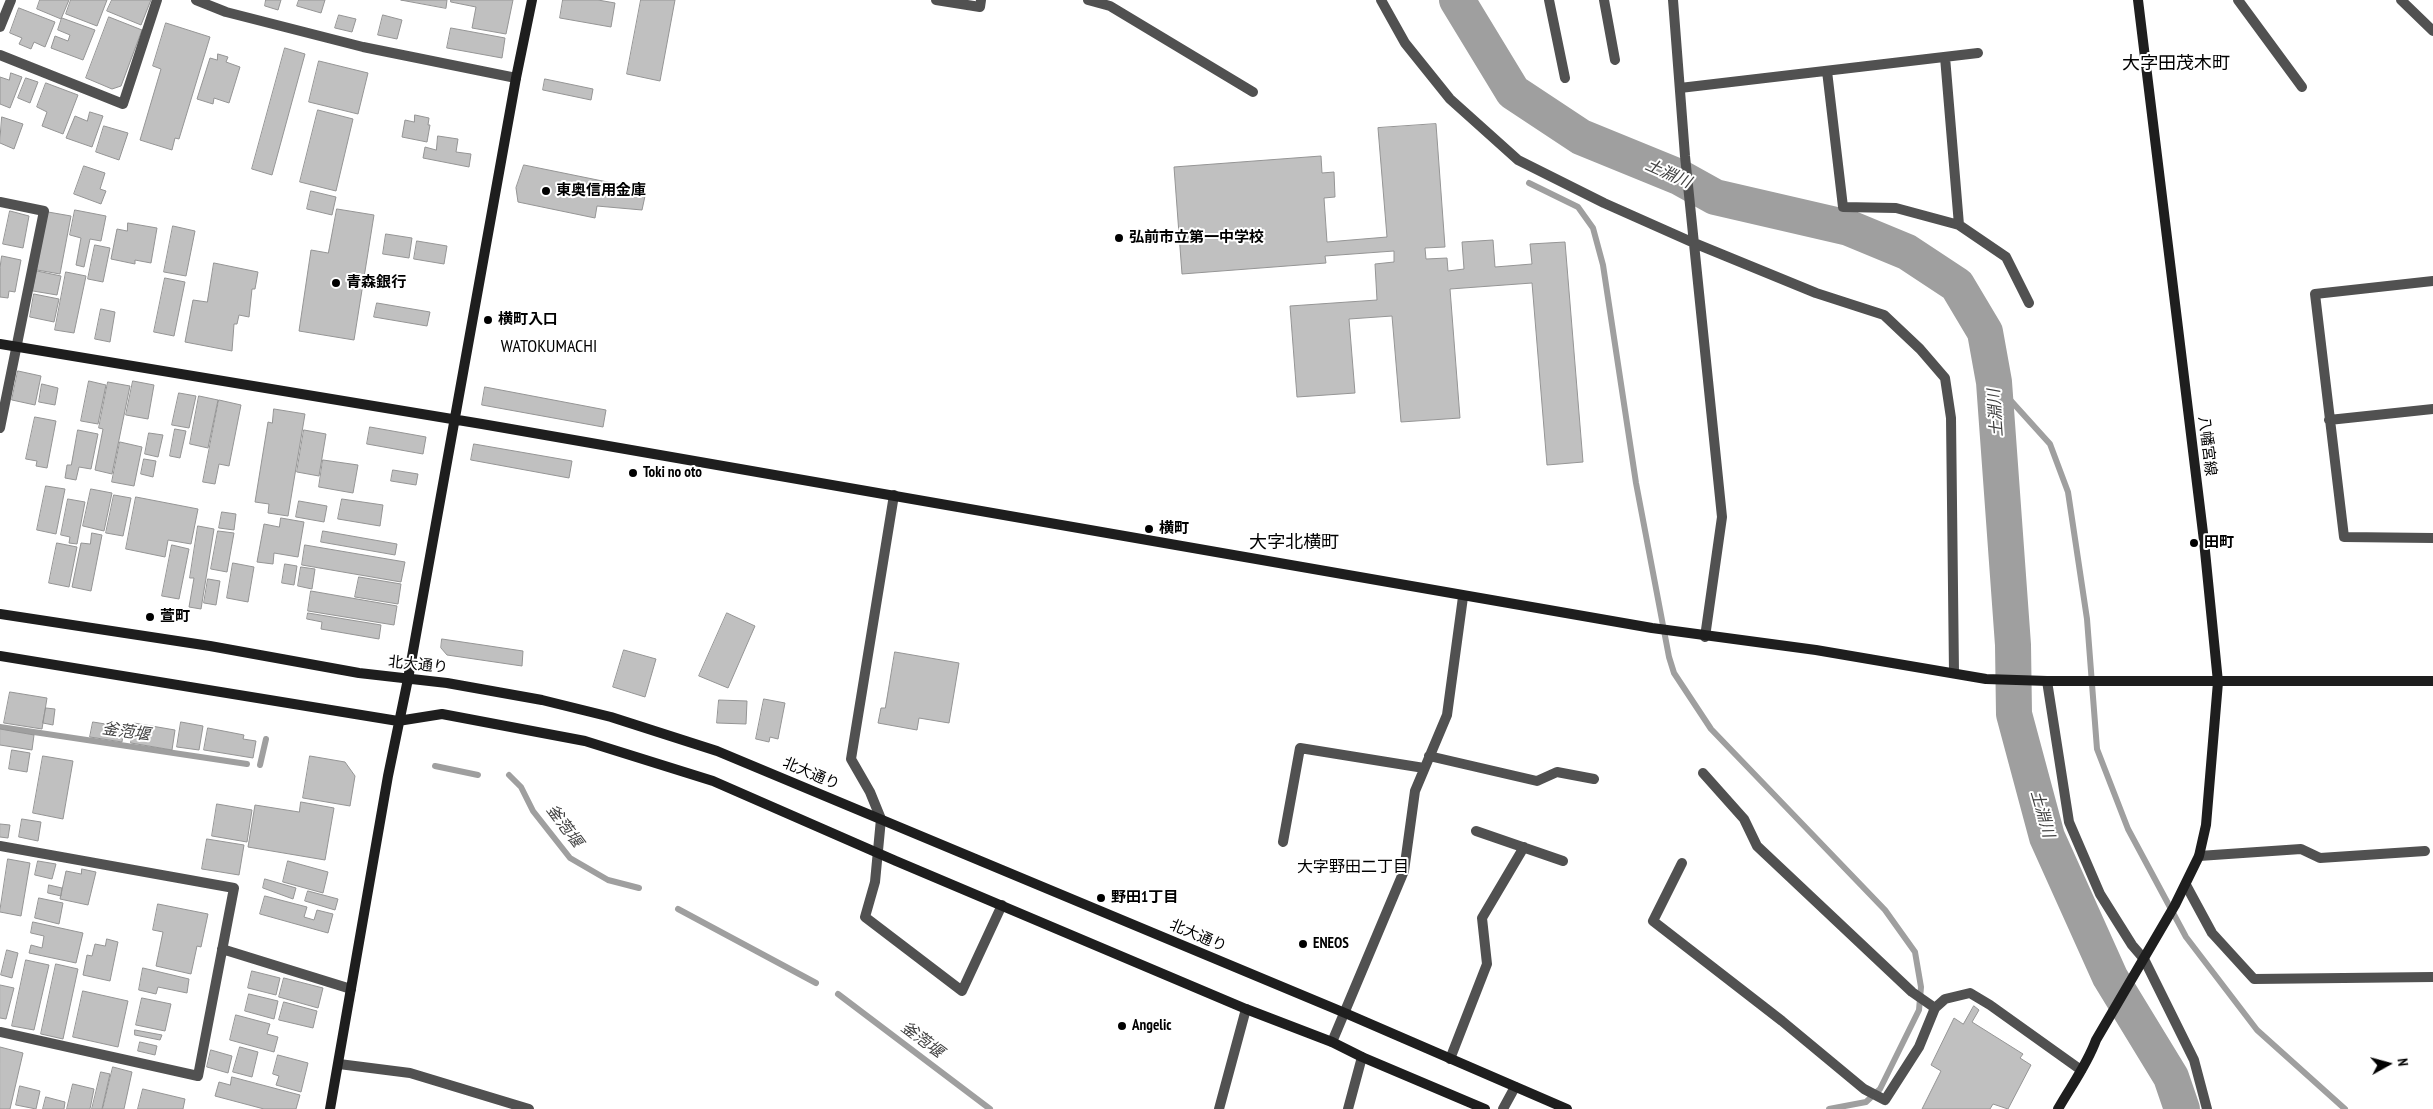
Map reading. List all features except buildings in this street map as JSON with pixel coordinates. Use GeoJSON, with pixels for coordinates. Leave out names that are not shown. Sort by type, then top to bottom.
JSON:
{"type":"FeatureCollection","features":[{"type":"Feature","properties":{"kind":"street"},"geometry":{"type":"LineString","coordinates":[[0,27],[10,0]]}},
{"type":"Feature","properties":{"kind":"street"},"geometry":{"type":"LineString","coordinates":[[0,55],[123,104],[157,0]]}},
{"type":"Feature","properties":{"kind":"street"},"geometry":{"type":"LineString","coordinates":[[196,0],[226,12],[363,47],[516,78]]}},
{"type":"Feature","properties":{"kind":"street"},"geometry":{"type":"LineString","coordinates":[[330,1109],[398,721],[408,679],[516,78],[532,0]]}},
{"type":"Feature","properties":{"kind":"street"},"geometry":{"type":"LineString","coordinates":[[936,0],[980,7],[981,0]]}},
{"type":"Feature","properties":{"kind":"street"},"geometry":{"type":"LineString","coordinates":[[1088,0],[1110,6],[1253,92]]}},
{"type":"Feature","properties":{"kind":"street"},"geometry":{"type":"LineString","coordinates":[[1380,0],[1405,42],[1450,99],[1518,160],[1604,204],[1694,243],[1816,292],[1884,315],[1920,349],[1945,378],[1951,418],[1954,673]]}},
{"type":"Feature","properties":{"kind":"street"},"geometry":{"type":"LineString","coordinates":[[1550,0],[1565,78]]}},
{"type":"Feature","properties":{"kind":"street"},"geometry":{"type":"LineString","coordinates":[[1604,0],[1615,60]]}},
{"type":"Feature","properties":{"kind":"street"},"geometry":{"type":"LineString","coordinates":[[1673,0],[1685,156],[1722,517],[1705,636]]}},
{"type":"Feature","properties":{"kind":"street","name":"八幡宮線"},"geometry":{"type":"LineString","coordinates":[[2058,1109],[2081,1070],[2089,1061],[2096,1040],[2175,905],[2199,856],[2206,825],[2218,682],[2204,542],[2138,0]]}},
{"type":"Feature","properties":{"kind":"street"},"geometry":{"type":"LineString","coordinates":[[2238,0],[2302,87]]}},
{"type":"Feature","properties":{"kind":"street"},"geometry":{"type":"LineString","coordinates":[[2401,0],[2433,32]]}},
{"type":"Feature","properties":{"kind":"street"},"geometry":{"type":"LineString","coordinates":[[1680,88],[1978,53]]}},
{"type":"Feature","properties":{"kind":"street"},"geometry":{"type":"LineString","coordinates":[[1945,57],[1959,225]]}},
{"type":"Feature","properties":{"kind":"street"},"geometry":{"type":"LineString","coordinates":[[1827,71],[1843,207],[1896,208],[1959,225],[2006,257],[2029,303]]}},
{"type":"Feature","properties":{"kind":"street"},"geometry":{"type":"LineString","coordinates":[[0,202],[44,211],[0,428]]}},
{"type":"Feature","properties":{"kind":"street"},"geometry":{"type":"LineString","coordinates":[[2433,281],[2315,294],[2344,536],[2433,538]]}},
{"type":"Feature","properties":{"kind":"street"},"geometry":{"type":"LineString","coordinates":[[0,344],[454,419],[894,495],[1463,597],[1669,631],[1816,650],[1986,678],[2042,681],[2433,681]]}},
{"type":"Feature","properties":{"kind":"street"},"geometry":{"type":"LineString","coordinates":[[2329,420],[2433,409]]}},
{"type":"Feature","properties":{"kind":"street"},"geometry":{"type":"LineString","coordinates":[[894,495],[851,759],[870,792],[881,819],[875,882],[865,917],[962,991],[1002,905]]}},
{"type":"Feature","properties":{"kind":"street"},"geometry":{"type":"LineString","coordinates":[[1332,1042],[1404,871],[1414,791],[1447,715],[1463,597]]}},
{"type":"Feature","properties":{"kind":"street","name":"北大通り"},"geometry":{"type":"LineString","coordinates":[[0,614],[210,646],[359,673],[448,683],[542,700],[611,717],[717,751],[1345,1013],[1567,1109]]}},
{"type":"Feature","properties":{"kind":"street"},"geometry":{"type":"LineString","coordinates":[[0,656],[398,721],[442,714],[585,741],[713,781],[1246,1009],[1332,1042],[1362,1057],[1485,1109]]}},
{"type":"Feature","properties":{"kind":"street"},"geometry":{"type":"LineString","coordinates":[[2042,681],[2069,822],[2100,894],[2132,945],[2144,959],[2194,1060],[2206,1109]]}},
{"type":"Feature","properties":{"kind":"street"},"geometry":{"type":"LineString","coordinates":[[1283,842],[1300,748],[1424,768]]}},
{"type":"Feature","properties":{"kind":"street"},"geometry":{"type":"LineString","coordinates":[[1429,756],[1537,781],[1557,772],[1594,779]]}},
{"type":"Feature","properties":{"kind":"street"},"geometry":{"type":"LineString","coordinates":[[1703,773],[1744,819],[1757,846],[1912,992],[1935,1008]]}},
{"type":"Feature","properties":{"kind":"street"},"geometry":{"type":"LineString","coordinates":[[1476,831],[1563,860]]}},
{"type":"Feature","properties":{"kind":"street"},"geometry":{"type":"LineString","coordinates":[[0,846],[234,888],[198,1076],[0,1032]]}},
{"type":"Feature","properties":{"kind":"street"},"geometry":{"type":"LineString","coordinates":[[1450,1059],[1487,964],[1482,918],[1524,847]]}},
{"type":"Feature","properties":{"kind":"street"},"geometry":{"type":"LineString","coordinates":[[2199,856],[2302,849],[2320,858],[2426,851]]}},
{"type":"Feature","properties":{"kind":"street"},"geometry":{"type":"LineString","coordinates":[[1682,863],[1653,921],[1782,1021],[1864,1089],[1885,1100],[1919,1048],[1935,1008],[1945,998],[1970,993],[1990,1004],[2081,1070]]}},
{"type":"Feature","properties":{"kind":"street"},"geometry":{"type":"LineString","coordinates":[[2186,885],[2212,933],[2254,980],[2433,977]]}},
{"type":"Feature","properties":{"kind":"street"},"geometry":{"type":"LineString","coordinates":[[222,949],[352,989]]}},
{"type":"Feature","properties":{"kind":"street"},"geometry":{"type":"LineString","coordinates":[[1219,1109],[1246,1009]]}},
{"type":"Feature","properties":{"kind":"street"},"geometry":{"type":"LineString","coordinates":[[1348,1109],[1362,1057]]}},
{"type":"Feature","properties":{"kind":"street"},"geometry":{"type":"LineString","coordinates":[[338,1064],[410,1073],[529,1109]]}},
{"type":"Feature","properties":{"kind":"street"},"geometry":{"type":"LineString","coordinates":[[1503,1109],[1515,1087]]}},
{"type":"Feature","properties":{"kind":"waterway","name":"土淵川"},"geometry":{"type":"LineString","coordinates":[[1457,0],[1513,92],[1581,137],[1679,177],[1715,197],[1849,228],[1907,252],[1957,285],[1985,332],[1994,382],[2013,645],[2014,714],[2047,837],[2110,977],[2171,1077],[2182,1109]]}},
{"type":"Feature","properties":{"kind":"waterway"},"geometry":{"type":"LineString","coordinates":[[1529,183],[1578,207],[1593,228],[1603,265],[1636,483],[1669,657],[1674,673],[1711,729],[1885,910],[1915,952],[1921,987],[1919,1010],[1880,1089],[1866,1102],[1829,1109]]}},
{"type":"Feature","properties":{"kind":"waterway"},"geometry":{"type":"LineString","coordinates":[[1994,382],[2050,444],[2068,492],[2087,619],[2097,749],[2128,829],[2186,937],[2257,1030],[2345,1109]]}},
{"type":"Feature","properties":{"kind":"waterway","name":"釜萢堰"},"geometry":{"type":"LineString","coordinates":[[0,727],[247,764]]}},
{"type":"Feature","properties":{"kind":"waterway","name":"釜萢堰"},"geometry":{"type":"LineString","coordinates":[[260,765],[266,739]]}},
{"type":"Feature","properties":{"kind":"waterway","name":"釜萢堰"},"geometry":{"type":"LineString","coordinates":[[435,766],[478,775]]}},
{"type":"Feature","properties":{"kind":"waterway","name":"釜萢堰"},"geometry":{"type":"LineString","coordinates":[[509,775],[521,787],[533,811],[570,858],[608,880],[639,888]]}},
{"type":"Feature","properties":{"kind":"waterway","name":"釜萢堰"},"geometry":{"type":"LineString","coordinates":[[678,909],[816,983]]}},
{"type":"Feature","properties":{"kind":"waterway","name":"釜萢堰"},"geometry":{"type":"LineString","coordinates":[[838,994],[990,1109]]}},
{"type":"Feature","properties":{"kind":"place","name":"東奥信用金庫"},"geometry":{"type":"Point","coordinates":[546,191]}},
{"type":"Feature","properties":{"kind":"place","name":"弘前市立第一中学校"},"geometry":{"type":"Point","coordinates":[1119,238]}},
{"type":"Feature","properties":{"kind":"place","name":"青森銀行"},"geometry":{"type":"Point","coordinates":[336,283]}},
{"type":"Feature","properties":{"kind":"place","name":"横町入口"},"geometry":{"type":"Point","coordinates":[488,320]}},
{"type":"Feature","properties":{"kind":"place","name":"Toki no oto"},"geometry":{"type":"Point","coordinates":[633,473]}},
{"type":"Feature","properties":{"kind":"place","name":"横町"},"geometry":{"type":"Point","coordinates":[1149,529]}},
{"type":"Feature","properties":{"kind":"place","name":"田町"},"geometry":{"type":"Point","coordinates":[2194,543]}},
{"type":"Feature","properties":{"kind":"place","name":"萱町"},"geometry":{"type":"Point","coordinates":[150,617]}},
{"type":"Feature","properties":{"kind":"place","name":"野田1丁目"},"geometry":{"type":"Point","coordinates":[1101,898]}},
{"type":"Feature","properties":{"kind":"place","name":"ENEOS"},"geometry":{"type":"Point","coordinates":[1303,944]}},
{"type":"Feature","properties":{"kind":"place","name":"Angelic"},"geometry":{"type":"Point","coordinates":[1122,1026]}},
{"type":"Feature","properties":{"kind":"district","name":"大字田茂木町"},"geometry":{"type":"Point","coordinates":[2176,64]}},
{"type":"Feature","properties":{"kind":"district","name":"WATOKUMACHI"},"geometry":{"type":"Point","coordinates":[549,347]}},
{"type":"Feature","properties":{"kind":"district","name":"大字北横町"},"geometry":{"type":"Point","coordinates":[1294,543]}},
{"type":"Feature","properties":{"kind":"district","name":"大字野田二丁目"},"geometry":{"type":"Point","coordinates":[1353,867]}}]}
